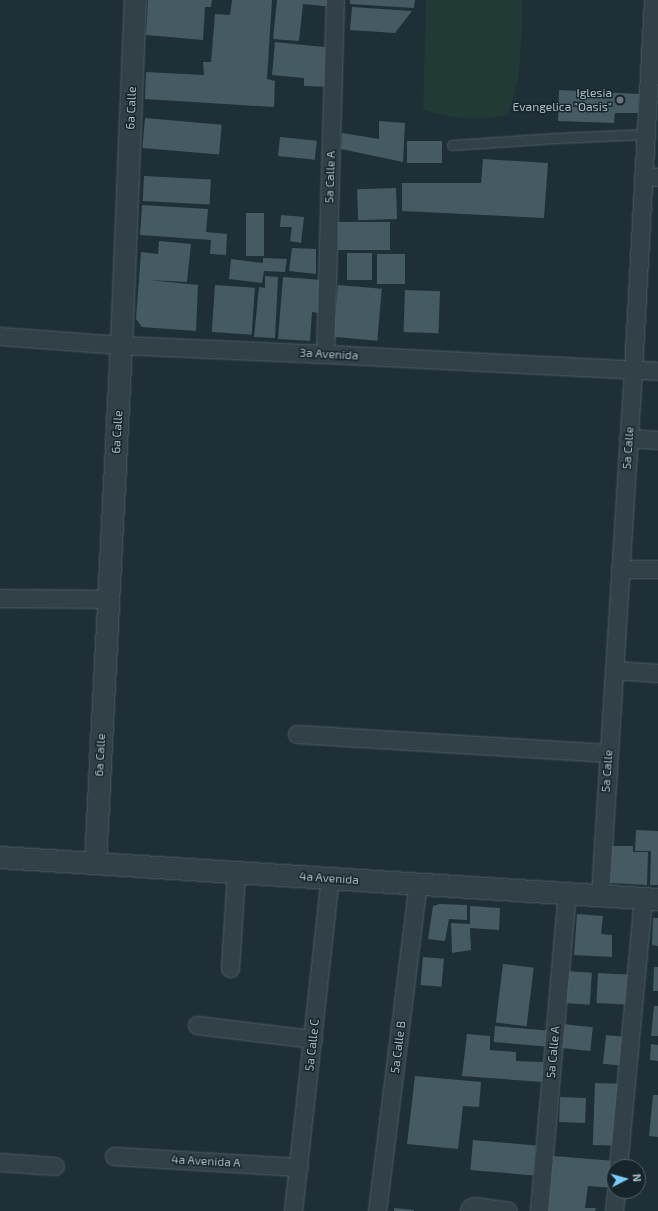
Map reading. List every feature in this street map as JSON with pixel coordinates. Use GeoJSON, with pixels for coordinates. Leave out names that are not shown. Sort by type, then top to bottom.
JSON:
{"type":"FeatureCollection","features":[{"type":"Feature","properties":{"kind":"street","name":"6a Calle"},"geometry":{"type":"LineString","coordinates":[[95,863],[121,345],[135,0]]}},
{"type":"Feature","properties":{"kind":"street","name":"5a Calle A"},"geometry":{"type":"LineString","coordinates":[[325,354],[335,0]]}},
{"type":"Feature","properties":{"kind":"street","name":"5a Calle"},"geometry":{"type":"LineString","coordinates":[[600,895],[628,438],[651,176],[646,134],[653,0]]}},
{"type":"Feature","properties":{"kind":"street","name":"3a Avenida"},"geometry":{"type":"LineString","coordinates":[[0,336],[121,345],[658,371]]}},
{"type":"Feature","properties":{"kind":"street"},"geometry":{"type":"LineString","coordinates":[[628,438],[658,440]]}},
{"type":"Feature","properties":{"kind":"street"},"geometry":{"type":"LineString","coordinates":[[620,569],[658,569]]}},
{"type":"Feature","properties":{"kind":"street"},"geometry":{"type":"LineString","coordinates":[[0,598],[108,599]]}},
{"type":"Feature","properties":{"kind":"street"},"geometry":{"type":"LineString","coordinates":[[614,670],[658,673]]}},
{"type":"Feature","properties":{"kind":"street"},"geometry":{"type":"LineString","coordinates":[[296,734],[608,753]]}},
{"type":"Feature","properties":{"kind":"street","name":"4a Avenida"},"geometry":{"type":"LineString","coordinates":[[0,857],[651,898]]}},
{"type":"Feature","properties":{"kind":"street"},"geometry":{"type":"LineString","coordinates":[[230,968],[236,872]]}},
{"type":"Feature","properties":{"kind":"street","name":"5a Calle C"},"geometry":{"type":"LineString","coordinates":[[293,1211],[330,878]]}},
{"type":"Feature","properties":{"kind":"street","name":"5a Calle B"},"geometry":{"type":"LineString","coordinates":[[377,1211],[418,884]]}},
{"type":"Feature","properties":{"kind":"street","name":"5a Calle A"},"geometry":{"type":"LineString","coordinates":[[539,1211],[567,893]]}},
{"type":"Feature","properties":{"kind":"street"},"geometry":{"type":"LineString","coordinates":[[619,1159],[651,898]]}},
{"type":"Feature","properties":{"kind":"street"},"geometry":{"type":"LineString","coordinates":[[197,1025],[313,1039]]}},
{"type":"Feature","properties":{"kind":"street","name":"4a Avenida A"},"geometry":{"type":"LineString","coordinates":[[114,1156],[299,1167]]}},
{"type":"Feature","properties":{"kind":"street"},"geometry":{"type":"LineString","coordinates":[[0,1162],[55,1166]]}},
{"type":"Feature","properties":{"kind":"street"},"geometry":{"type":"LineString","coordinates":[[614,1211],[615,1199]]}},
{"type":"Feature","properties":{"kind":"street"},"geometry":{"type":"LineString","coordinates":[[469,1211],[471,1206],[477,1206],[508,1211]]}},
{"type":"Feature","properties":{"kind":"lane"},"geometry":{"type":"LineString","coordinates":[[452,145],[563,137],[646,134]]}},
{"type":"Feature","properties":{"kind":"green space"},"geometry":{"type":"Polygon","coordinates":[[[426,0],[522,0],[522,34],[518,81],[508,115],[482,119],[452,117],[423,110],[426,0]]]}},
{"type":"Feature","properties":{"kind":"building"},"geometry":{"type":"Polygon","coordinates":[[[148,0],[212,0],[211,7],[205,7],[203,40],[146,35],[148,0]]]}},
{"type":"Feature","properties":{"kind":"building"},"geometry":{"type":"Polygon","coordinates":[[[232,0],[272,0],[267,79],[275,81],[274,107],[145,99],[146,72],[204,75],[203,62],[211,62],[215,14],[230,15],[232,0]]]}},
{"type":"Feature","properties":{"kind":"building"},"geometry":{"type":"Polygon","coordinates":[[[277,0],[334,0],[334,7],[303,4],[299,41],[273,39],[277,0]]]}},
{"type":"Feature","properties":{"kind":"building"},"geometry":{"type":"Polygon","coordinates":[[[350,0],[415,0],[414,8],[350,4],[350,0]]]}},
{"type":"Feature","properties":{"kind":"building"},"geometry":{"type":"Polygon","coordinates":[[[352,7],[412,11],[395,33],[350,30],[352,7]]]}},
{"type":"Feature","properties":{"kind":"building"},"geometry":{"type":"Polygon","coordinates":[[[275,42],[333,48],[330,87],[304,86],[304,78],[272,75],[275,42]]]}},
{"type":"Feature","properties":{"kind":"building"},"geometry":{"type":"Polygon","coordinates":[[[559,90],[639,94],[638,113],[615,113],[614,123],[558,121],[559,90]]]}},
{"type":"Feature","properties":{"kind":"building"},"geometry":{"type":"Polygon","coordinates":[[[145,118],[222,125],[219,155],[142,148],[145,118]]]}},
{"type":"Feature","properties":{"kind":"building"},"geometry":{"type":"Polygon","coordinates":[[[379,121],[405,123],[403,162],[341,149],[342,133],[379,139],[379,121]]]}},
{"type":"Feature","properties":{"kind":"building"},"geometry":{"type":"Polygon","coordinates":[[[280,137],[317,141],[315,160],[278,156],[280,137]]]}},
{"type":"Feature","properties":{"kind":"building"},"geometry":{"type":"Polygon","coordinates":[[[407,141],[442,141],[442,163],[407,163],[407,141]]]}},
{"type":"Feature","properties":{"kind":"building"},"geometry":{"type":"Polygon","coordinates":[[[483,159],[548,163],[544,218],[402,211],[402,183],[481,183],[483,159]]]}},
{"type":"Feature","properties":{"kind":"building"},"geometry":{"type":"Polygon","coordinates":[[[144,176],[211,180],[210,204],[143,201],[144,176]]]}},
{"type":"Feature","properties":{"kind":"building"},"geometry":{"type":"Polygon","coordinates":[[[396,188],[397,219],[358,220],[357,189],[396,188]]]}},
{"type":"Feature","properties":{"kind":"building"},"geometry":{"type":"Polygon","coordinates":[[[142,205],[208,209],[206,232],[227,234],[226,255],[210,254],[211,240],[140,235],[142,205]]]}},
{"type":"Feature","properties":{"kind":"building"},"geometry":{"type":"Polygon","coordinates":[[[246,213],[264,213],[264,256],[246,256],[246,213]]]}},
{"type":"Feature","properties":{"kind":"building"},"geometry":{"type":"Polygon","coordinates":[[[281,215],[304,217],[301,243],[290,241],[292,227],[280,227],[281,215]]]}},
{"type":"Feature","properties":{"kind":"building"},"geometry":{"type":"Polygon","coordinates":[[[338,222],[390,222],[390,250],[338,250],[338,222]]]}},
{"type":"Feature","properties":{"kind":"building"},"geometry":{"type":"Polygon","coordinates":[[[159,241],[191,244],[187,282],[149,280],[198,285],[196,331],[142,327],[136,319],[141,252],[158,254],[159,241]]]}},
{"type":"Feature","properties":{"kind":"building"},"geometry":{"type":"Polygon","coordinates":[[[292,248],[316,249],[316,274],[289,271],[292,248]]]}},
{"type":"Feature","properties":{"kind":"building"},"geometry":{"type":"Polygon","coordinates":[[[347,253],[372,253],[372,280],[347,280],[347,253]]]}},
{"type":"Feature","properties":{"kind":"building"},"geometry":{"type":"Polygon","coordinates":[[[377,254],[405,254],[405,284],[377,284],[377,254]]]}},
{"type":"Feature","properties":{"kind":"building"},"geometry":{"type":"Polygon","coordinates":[[[263,258],[287,259],[285,272],[264,271],[262,283],[229,279],[231,259],[263,263],[263,258]]]}},
{"type":"Feature","properties":{"kind":"building"},"geometry":{"type":"Polygon","coordinates":[[[265,276],[278,277],[275,338],[254,337],[259,287],[265,288],[265,276]]]}},
{"type":"Feature","properties":{"kind":"building"},"geometry":{"type":"Polygon","coordinates":[[[283,277],[322,280],[319,313],[312,312],[310,341],[278,339],[283,277]]]}},
{"type":"Feature","properties":{"kind":"building"},"geometry":{"type":"Polygon","coordinates":[[[215,285],[255,288],[252,335],[212,332],[215,285]]]}},
{"type":"Feature","properties":{"kind":"building"},"geometry":{"type":"Polygon","coordinates":[[[338,285],[382,289],[377,341],[333,337],[338,285]]]}},
{"type":"Feature","properties":{"kind":"building"},"geometry":{"type":"Polygon","coordinates":[[[405,290],[440,291],[439,333],[404,332],[405,290]]]}},
{"type":"Feature","properties":{"kind":"building"},"geometry":{"type":"Polygon","coordinates":[[[636,830],[658,831],[658,885],[650,885],[651,851],[635,851],[636,830]]]}},
{"type":"Feature","properties":{"kind":"building"},"geometry":{"type":"Polygon","coordinates":[[[611,846],[633,846],[633,852],[648,852],[647,885],[610,883],[611,846]]]}},
{"type":"Feature","properties":{"kind":"building"},"geometry":{"type":"Polygon","coordinates":[[[440,904],[467,905],[467,920],[449,919],[445,941],[428,939],[433,906],[440,904]]]}},
{"type":"Feature","properties":{"kind":"building"},"geometry":{"type":"Polygon","coordinates":[[[470,906],[500,908],[499,930],[470,928],[471,950],[452,953],[451,923],[470,924],[470,906]]]}},
{"type":"Feature","properties":{"kind":"building"},"geometry":{"type":"Polygon","coordinates":[[[577,914],[603,916],[601,934],[612,935],[612,957],[574,955],[577,914]]]}},
{"type":"Feature","properties":{"kind":"building"},"geometry":{"type":"Polygon","coordinates":[[[653,918],[658,918],[658,946],[652,945],[653,918]]]}},
{"type":"Feature","properties":{"kind":"building"},"geometry":{"type":"Polygon","coordinates":[[[423,957],[444,959],[441,987],[421,985],[423,957]]]}},
{"type":"Feature","properties":{"kind":"building"},"geometry":{"type":"Polygon","coordinates":[[[503,964],[534,968],[527,1026],[496,1023],[503,964]]]}},
{"type":"Feature","properties":{"kind":"building"},"geometry":{"type":"Polygon","coordinates":[[[654,967],[658,967],[658,991],[653,991],[654,967]]]}},
{"type":"Feature","properties":{"kind":"building"},"geometry":{"type":"Polygon","coordinates":[[[566,971],[592,973],[590,1005],[564,1003],[566,971]]]}},
{"type":"Feature","properties":{"kind":"building"},"geometry":{"type":"Polygon","coordinates":[[[598,973],[631,975],[629,1005],[596,1003],[598,973]]]}},
{"type":"Feature","properties":{"kind":"building"},"geometry":{"type":"Polygon","coordinates":[[[654,1006],[658,1006],[658,1036],[651,1036],[654,1006]]]}},
{"type":"Feature","properties":{"kind":"building"},"geometry":{"type":"Polygon","coordinates":[[[563,1024],[593,1027],[590,1051],[560,1048],[563,1024]]]}},
{"type":"Feature","properties":{"kind":"building"},"geometry":{"type":"Polygon","coordinates":[[[495,1026],[547,1031],[545,1046],[494,1042],[495,1026]]]}},
{"type":"Feature","properties":{"kind":"building"},"geometry":{"type":"Polygon","coordinates":[[[467,1034],[490,1036],[490,1050],[516,1052],[516,1061],[543,1062],[543,1082],[462,1076],[467,1034]]]}},
{"type":"Feature","properties":{"kind":"building"},"geometry":{"type":"Polygon","coordinates":[[[606,1035],[625,1037],[622,1066],[603,1064],[606,1035]]]}},
{"type":"Feature","properties":{"kind":"building"},"geometry":{"type":"Polygon","coordinates":[[[651,1044],[658,1045],[658,1061],[650,1060],[651,1044]]]}},
{"type":"Feature","properties":{"kind":"building"},"geometry":{"type":"Polygon","coordinates":[[[415,1076],[481,1082],[479,1107],[463,1106],[458,1149],[407,1144],[415,1076]]]}},
{"type":"Feature","properties":{"kind":"building"},"geometry":{"type":"Polygon","coordinates":[[[595,1083],[619,1084],[617,1146],[593,1145],[595,1083]]]}},
{"type":"Feature","properties":{"kind":"building"},"geometry":{"type":"Polygon","coordinates":[[[653,1095],[658,1095],[658,1137],[649,1136],[653,1095]]]}},
{"type":"Feature","properties":{"kind":"building"},"geometry":{"type":"Polygon","coordinates":[[[560,1097],[586,1098],[585,1123],[559,1122],[560,1097]]]}},
{"type":"Feature","properties":{"kind":"building"},"geometry":{"type":"Polygon","coordinates":[[[473,1140],[536,1145],[533,1175],[470,1170],[473,1140]]]}},
{"type":"Feature","properties":{"kind":"building"},"geometry":{"type":"Polygon","coordinates":[[[553,1156],[606,1160],[606,1187],[588,1186],[585,1208],[596,1208],[595,1211],[548,1211],[553,1156]]]}},
{"type":"Feature","properties":{"kind":"building"},"geometry":{"type":"Polygon","coordinates":[[[394,1208],[414,1210],[414,1211],[394,1211],[394,1208]]]}},
{"type":"Feature","properties":{"kind":"place","name":"Iglesia Evangelica \"Oasis\""},"geometry":{"type":"Point","coordinates":[620,100]}}]}
